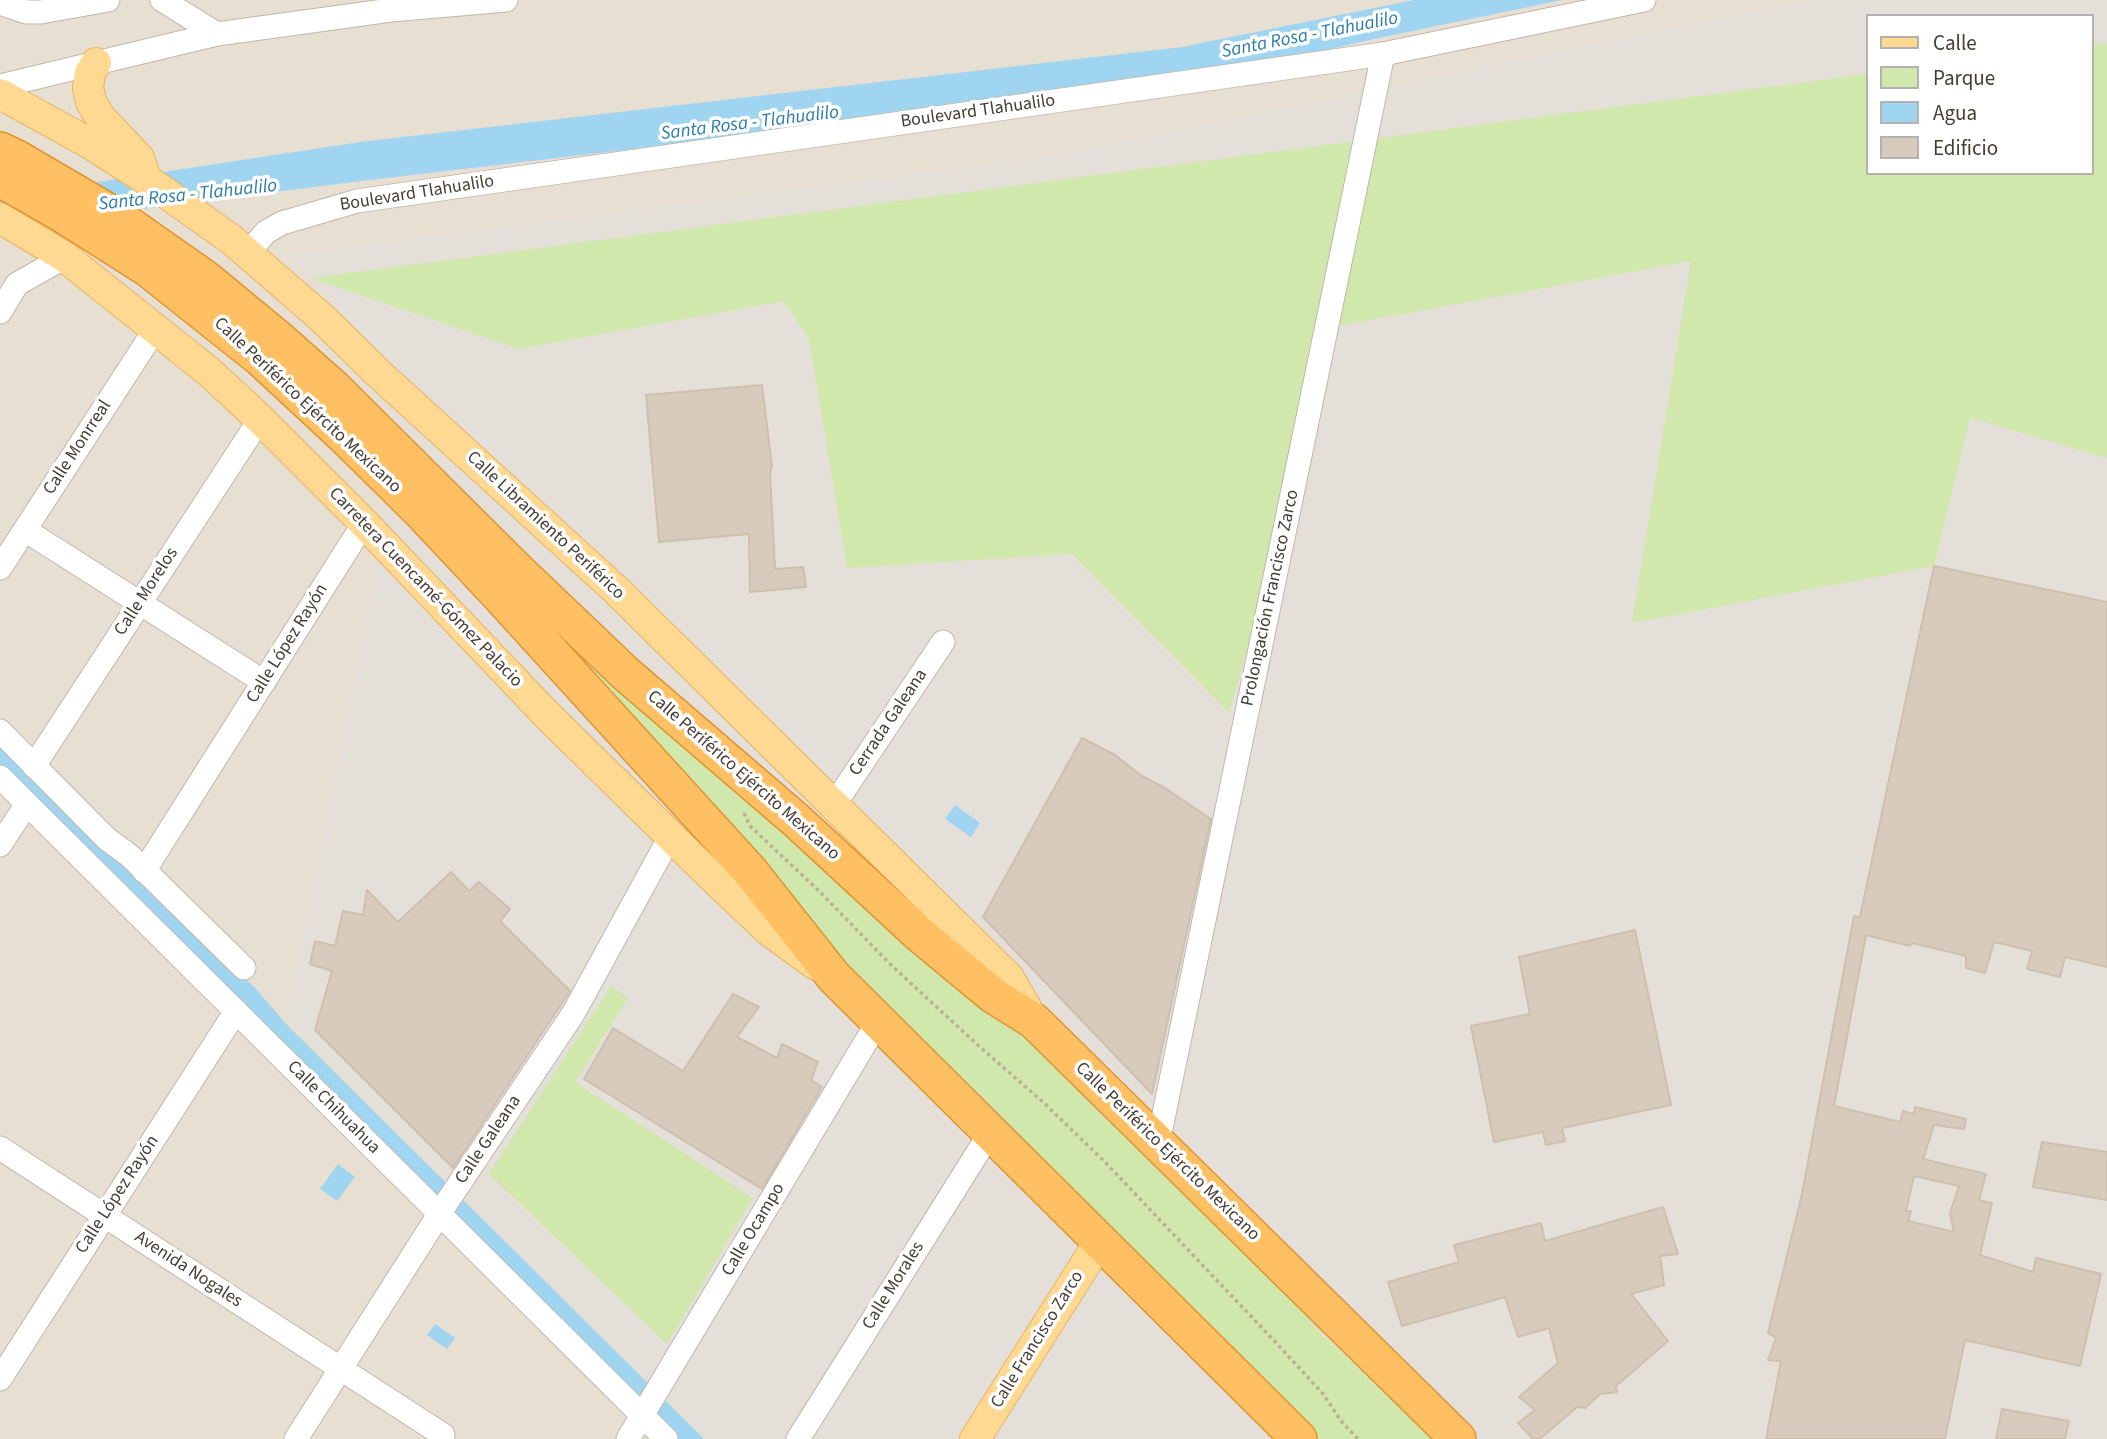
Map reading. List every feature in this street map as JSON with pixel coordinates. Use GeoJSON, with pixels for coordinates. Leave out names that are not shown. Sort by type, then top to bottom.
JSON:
{"type":"FeatureCollection","features":[{"type":"Feature","properties":{"kind":"highway","name":"Calle Periférico Ejército Mexicano"},"geometry":{"type":"LineString","coordinates":[[0,150],[121,219],[205,278],[333,387],[615,664],[797,821],[918,933],[994,996],[1034,1021],[1458,1439]]}},
{"type":"Feature","properties":{"kind":"highway","name":"Calle Periférico Ejército Mexicano"},"geometry":{"type":"LineString","coordinates":[[0,179],[149,269],[261,359],[344,436],[498,594],[750,871],[834,977],[1299,1439]]}},
{"type":"Feature","properties":{"kind":"main road"},"geometry":{"type":"LineString","coordinates":[[96,63],[90,73],[88,87],[91,103],[100,117],[139,158],[151,183]]}},
{"type":"Feature","properties":{"kind":"main road","name":"Calle Libramiento Periférico"},"geometry":{"type":"LineString","coordinates":[[0,93],[89,143],[151,183],[239,247],[323,319],[378,373],[616,590],[834,805],[1009,978],[1034,1021]]}},
{"type":"Feature","properties":{"kind":"main road","name":"Carretera Cuencamé-Gómez Palacio"},"geometry":{"type":"LineString","coordinates":[[13,230],[65,257],[156,328],[260,419],[364,523],[548,716],[768,930],[834,977]]}},
{"type":"Feature","properties":{"kind":"main road","name":"Calle Francisco Zarco"},"geometry":{"type":"LineString","coordinates":[[975,1439],[1100,1241]]}},
{"type":"Feature","properties":{"kind":"street"},"geometry":{"type":"LineString","coordinates":[[0,3],[26,12],[41,12],[108,0]]}},
{"type":"Feature","properties":{"kind":"street"},"geometry":{"type":"LineString","coordinates":[[162,0],[217,34]]}},
{"type":"Feature","properties":{"kind":"street"},"geometry":{"type":"LineString","coordinates":[[0,86],[217,34],[391,10],[506,0]]}},
{"type":"Feature","properties":{"kind":"street","name":"Boulevard Tlahualilo"},"geometry":{"type":"LineString","coordinates":[[239,247],[282,223],[357,201],[1383,54],[1644,0]]}},
{"type":"Feature","properties":{"kind":"street","name":"Prolongación Francisco Zarco"},"geometry":{"type":"LineString","coordinates":[[1158,1143],[1383,54]]}},
{"type":"Feature","properties":{"kind":"street"},"geometry":{"type":"LineString","coordinates":[[0,312],[8,281],[65,257]]}},
{"type":"Feature","properties":{"kind":"street","name":"Calle Monrreal"},"geometry":{"type":"LineString","coordinates":[[0,568],[156,328]]}},
{"type":"Feature","properties":{"kind":"street","name":"Calle Morelos"},"geometry":{"type":"LineString","coordinates":[[34,766],[260,419]]}},
{"type":"Feature","properties":{"kind":"street","name":"Calle López Rayón"},"geometry":{"type":"LineString","coordinates":[[144,871],[364,523]]}},
{"type":"Feature","properties":{"kind":"street"},"geometry":{"type":"LineString","coordinates":[[25,530],[264,682]]}},
{"type":"Feature","properties":{"kind":"street","name":"Cerrada Galeana"},"geometry":{"type":"LineString","coordinates":[[834,805],[943,642]]}},
{"type":"Feature","properties":{"kind":"street"},"geometry":{"type":"LineString","coordinates":[[0,731],[107,839],[244,968]]}},
{"type":"Feature","properties":{"kind":"street","name":"Calle Chihuahua"},"geometry":{"type":"LineString","coordinates":[[0,777],[236,1011],[443,1210],[645,1411],[666,1439]]}},
{"type":"Feature","properties":{"kind":"street"},"geometry":{"type":"LineString","coordinates":[[0,845],[27,804]]}},
{"type":"Feature","properties":{"kind":"street","name":"Calle Galeana"},"geometry":{"type":"LineString","coordinates":[[296,1439],[573,1014],[671,835]]}},
{"type":"Feature","properties":{"kind":"street","name":"Calle López Rayón"},"geometry":{"type":"LineString","coordinates":[[0,1379],[236,1011]]}},
{"type":"Feature","properties":{"kind":"street","name":"Calle Ocampo"},"geometry":{"type":"LineString","coordinates":[[628,1439],[879,1020]]}},
{"type":"Feature","properties":{"kind":"street","name":"Calle Morales"},"geometry":{"type":"LineString","coordinates":[[798,1439],[990,1133]]}},
{"type":"Feature","properties":{"kind":"street","name":"Avenida Nogales"},"geometry":{"type":"LineString","coordinates":[[0,1149],[443,1435]]}},
{"type":"Feature","properties":{"kind":"path"},"geometry":{"type":"LineString","coordinates":[[736,770],[736,793],[750,826],[818,890],[890,964],[980,1047],[1044,1101],[1106,1163],[1324,1395],[1341,1421],[1359,1439]]}},
{"type":"Feature","properties":{"kind":"shaded area"},"geometry":{"type":"Polygon","coordinates":[[[0,0],[2107,0],[2107,1439],[0,1439],[0,0]]]}},
{"type":"Feature","properties":{"kind":"shaded area"},"geometry":{"type":"Polygon","coordinates":[[[1806,0],[2107,0],[2107,1439],[705,1439],[285,1020],[370,603],[401,372],[286,255],[1051,156],[1806,0]]]}},
{"type":"Feature","properties":{"kind":"green space"},"geometry":{"type":"Polygon","coordinates":[[[2107,43],[2107,458],[1970,418],[1934,566],[1632,623],[1691,261],[1338,326],[1229,713],[1072,554],[847,568],[809,339],[784,301],[519,349],[310,278],[1866,74],[1866,175],[2093,175],[2093,45],[2107,43]]]}},
{"type":"Feature","properties":{"kind":"green space"},"geometry":{"type":"Polygon","coordinates":[[[495,564],[985,996],[1214,1215],[1323,1335],[1436,1439],[1288,1439],[839,974],[495,564]]]}},
{"type":"Feature","properties":{"kind":"green space"},"geometry":{"type":"Polygon","coordinates":[[[611,986],[628,998],[575,1082],[753,1198],[667,1344],[489,1174],[611,986]]]}},
{"type":"Feature","properties":{"kind":"water","name":"Santa Rosa - Tlahualilo"},"geometry":{"type":"Polygon","coordinates":[[[1414,0],[1562,0],[1369,40],[1176,85],[353,182],[0,227],[0,197],[360,142],[1182,47],[1414,0]]]}},
{"type":"Feature","properties":{"kind":"water"},"geometry":{"type":"Polygon","coordinates":[[[0,738],[255,988],[288,1026],[704,1439],[677,1439],[0,768],[0,738]]]}},
{"type":"Feature","properties":{"kind":"water"},"geometry":{"type":"Polygon","coordinates":[[[955,805],[980,823],[971,837],[945,819],[955,805]]]}},
{"type":"Feature","properties":{"kind":"water"},"geometry":{"type":"Polygon","coordinates":[[[338,1164],[355,1177],[337,1201],[320,1189],[338,1164]]]}},
{"type":"Feature","properties":{"kind":"water"},"geometry":{"type":"Polygon","coordinates":[[[435,1324],[455,1338],[447,1349],[427,1335],[435,1324]]]}},
{"type":"Feature","properties":{"kind":"building"},"geometry":{"type":"Polygon","coordinates":[[[762,385],[772,466],[770,473],[775,569],[803,567],[806,587],[750,592],[749,534],[659,542],[646,395],[762,385]]]}},
{"type":"Feature","properties":{"kind":"building"},"geometry":{"type":"Polygon","coordinates":[[[1934,566],[2107,602],[2107,967],[2065,957],[2060,977],[2027,969],[2032,951],[1994,942],[1985,973],[1966,968],[1966,956],[1866,935],[1834,1106],[1900,1122],[1903,1111],[1914,1114],[1915,1107],[1966,1119],[1964,1129],[1934,1125],[1923,1159],[1986,1174],[1979,1200],[1992,1203],[1980,1255],[2033,1272],[2036,1258],[2101,1274],[2080,1366],[1965,1340],[1945,1439],[1766,1439],[1781,1361],[1768,1360],[1776,1338],[1768,1333],[1802,1194],[1854,916],[1860,917],[1934,566]],[[1914,1176],[1906,1211],[1911,1211],[1908,1221],[1954,1232],[1950,1213],[1959,1186],[1914,1176]]]}},
{"type":"Feature","properties":{"kind":"building"},"geometry":{"type":"Polygon","coordinates":[[[1082,738],[1115,755],[1142,776],[1211,819],[1152,1094],[983,917],[1082,738]]]}},
{"type":"Feature","properties":{"kind":"building"},"geometry":{"type":"Polygon","coordinates":[[[451,872],[469,891],[479,882],[510,909],[500,921],[570,991],[453,1168],[315,1030],[332,971],[310,964],[315,941],[335,946],[343,911],[363,915],[367,890],[398,922],[451,872]]]}},
{"type":"Feature","properties":{"kind":"building"},"geometry":{"type":"Polygon","coordinates":[[[1635,930],[1671,1105],[1562,1128],[1565,1141],[1546,1145],[1543,1132],[1494,1142],[1471,1026],[1530,1014],[1519,957],[1635,930]]]}},
{"type":"Feature","properties":{"kind":"building"},"geometry":{"type":"Polygon","coordinates":[[[733,994],[759,1007],[737,1037],[777,1058],[782,1044],[818,1062],[811,1080],[822,1087],[762,1189],[584,1079],[613,1028],[683,1071],[733,994]]]}},
{"type":"Feature","properties":{"kind":"building"},"geometry":{"type":"Polygon","coordinates":[[[2042,1142],[2107,1152],[2107,1200],[2033,1187],[2042,1142]]]}},
{"type":"Feature","properties":{"kind":"building"},"geometry":{"type":"Polygon","coordinates":[[[1663,1207],[1678,1254],[1660,1256],[1664,1285],[1631,1294],[1668,1341],[1616,1386],[1617,1392],[1600,1394],[1585,1408],[1577,1407],[1540,1439],[1533,1439],[1518,1423],[1535,1410],[1519,1397],[1558,1363],[1549,1328],[1518,1337],[1505,1297],[1402,1326],[1388,1282],[1459,1262],[1454,1245],[1541,1223],[1545,1241],[1663,1207]]]}},
{"type":"Feature","properties":{"kind":"building"},"geometry":{"type":"Polygon","coordinates":[[[2002,1409],[2069,1421],[2065,1439],[1996,1439],[2002,1409]]]}}]}
